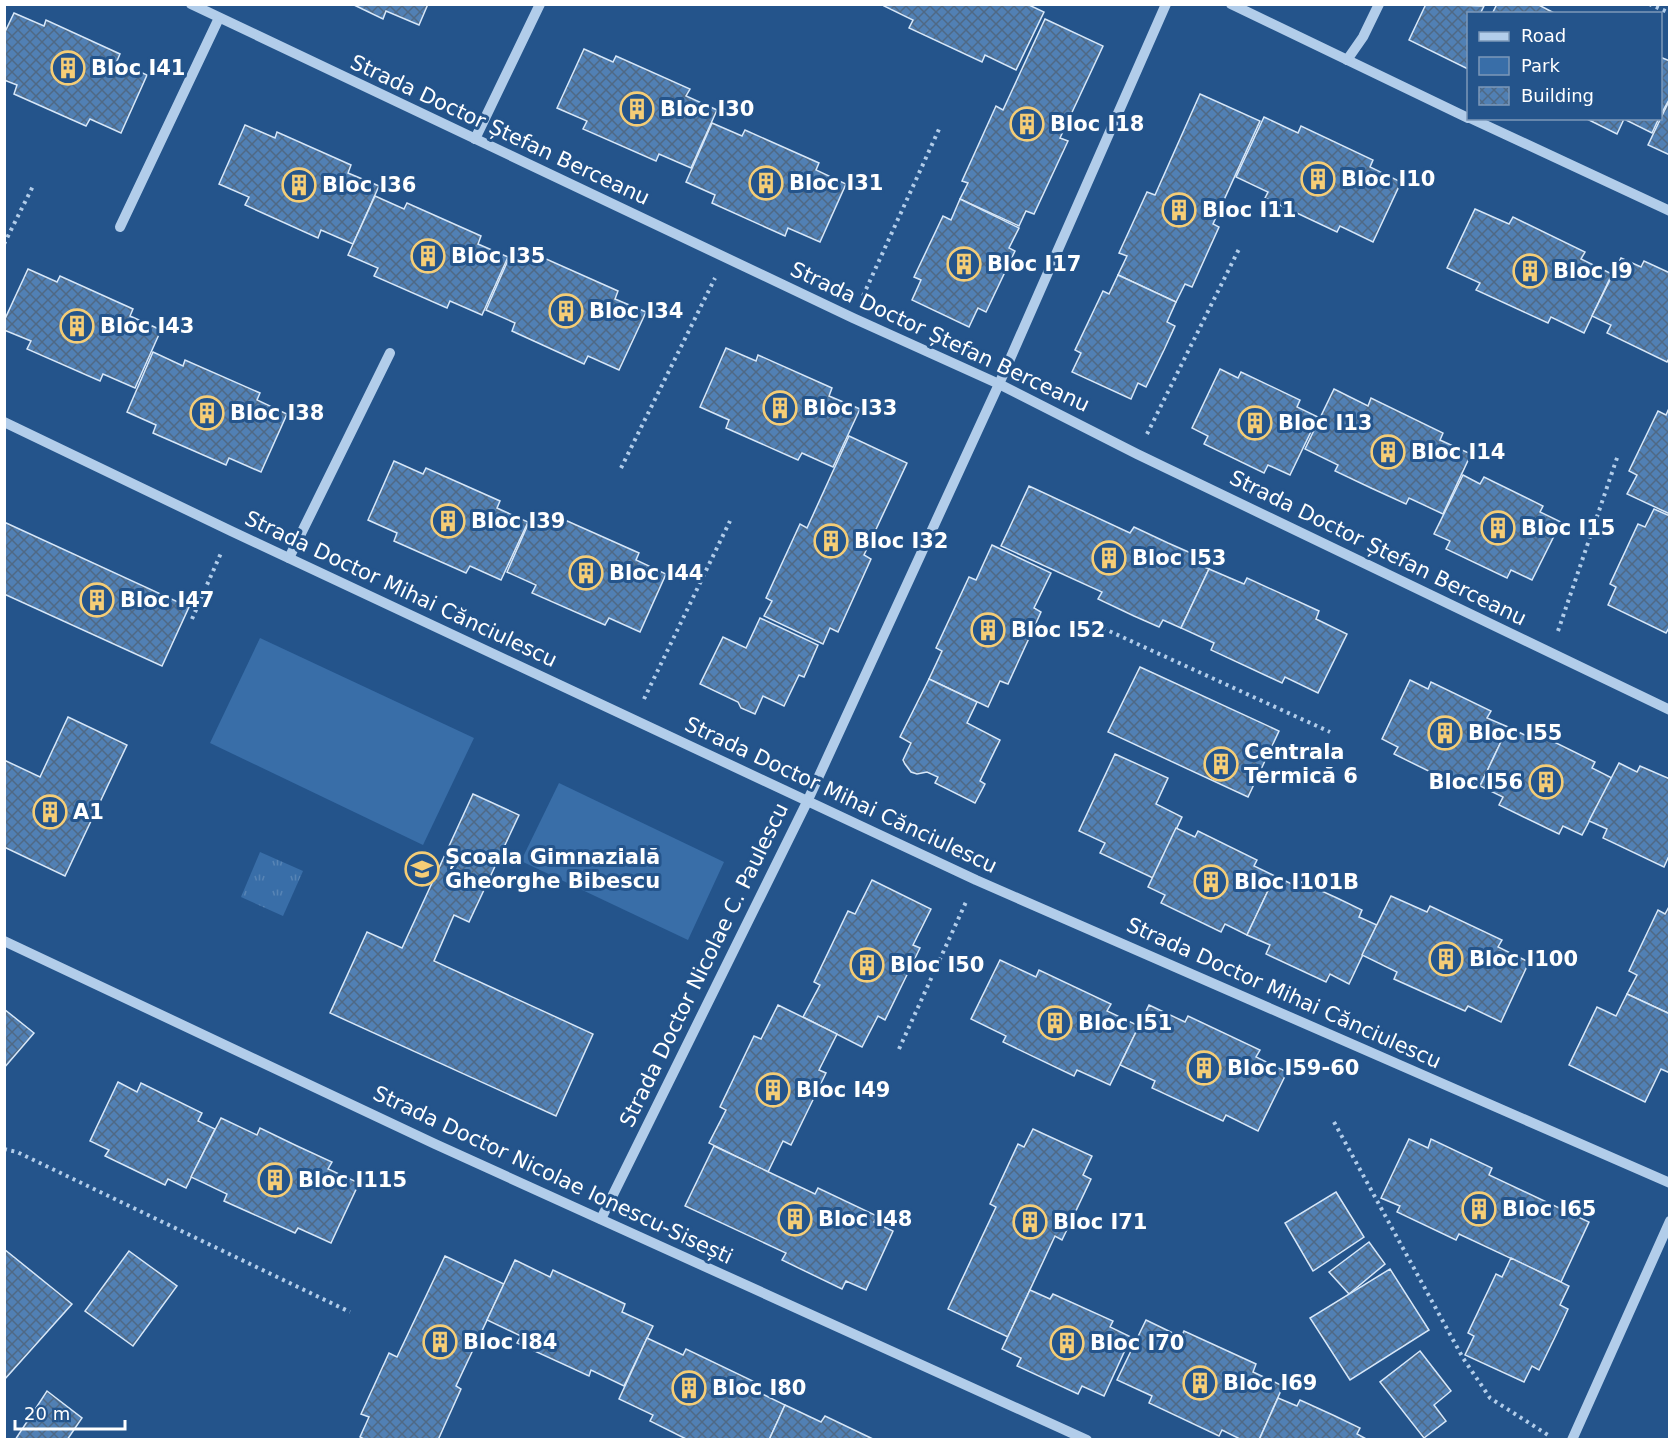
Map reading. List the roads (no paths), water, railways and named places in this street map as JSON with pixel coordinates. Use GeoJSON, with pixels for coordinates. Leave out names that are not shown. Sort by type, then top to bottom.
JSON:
{"type":"FeatureCollection","features":[{"type":"Feature","properties":{"kind":"street","name":"Strada Doctor Ștefan Berceanu"},"geometry":{"type":"LineString","coordinates":[[191,4],[725,258],[999,384],[1137,454],[1670,710]]}},
{"type":"Feature","properties":{"kind":"street"},"geometry":{"type":"LineString","coordinates":[[475,139],[540,4]]}},
{"type":"Feature","properties":{"kind":"street","name":"Strada Doctor Nicolae C. Paulescu"},"geometry":{"type":"LineString","coordinates":[[601,1219],[807,802],[999,384],[1166,4]]}},
{"type":"Feature","properties":{"kind":"street"},"geometry":{"type":"LineString","coordinates":[[1231,4],[1467,117]]}},
{"type":"Feature","properties":{"kind":"street"},"geometry":{"type":"LineString","coordinates":[[1347,60],[1364,37],[1379,4]]}},
{"type":"Feature","properties":{"kind":"street"},"geometry":{"type":"LineString","coordinates":[[120,227],[219,18]]}},
{"type":"Feature","properties":{"kind":"street"},"geometry":{"type":"LineString","coordinates":[[1473,120],[1670,211]]}},
{"type":"Feature","properties":{"kind":"street"},"geometry":{"type":"LineString","coordinates":[[289,558],[390,353]]}},
{"type":"Feature","properties":{"kind":"street","name":"Strada Doctor Mihai Cănciulescu"},"geometry":{"type":"LineString","coordinates":[[4,422],[231,531],[976,880],[1670,1183]]}},
{"type":"Feature","properties":{"kind":"street","name":"Strada Doctor Nicolae Ionescu-Sisești"},"geometry":{"type":"LineString","coordinates":[[4,941],[425,1139],[1087,1440]]}},
{"type":"Feature","properties":{"kind":"street"},"geometry":{"type":"LineString","coordinates":[[1572,1440],[1670,1221]]}},
{"type":"Feature","properties":{"kind":"place","name":"Bloc I41"},"geometry":{"type":"Point","coordinates":[68,68]}},
{"type":"Feature","properties":{"kind":"place","name":"Bloc I30"},"geometry":{"type":"Point","coordinates":[637,109]}},
{"type":"Feature","properties":{"kind":"place","name":"Bloc I18"},"geometry":{"type":"Point","coordinates":[1027,124]}},
{"type":"Feature","properties":{"kind":"place","name":"Bloc I10"},"geometry":{"type":"Point","coordinates":[1318,179]}},
{"type":"Feature","properties":{"kind":"place","name":"Bloc I31"},"geometry":{"type":"Point","coordinates":[766,183]}},
{"type":"Feature","properties":{"kind":"place","name":"Bloc I36"},"geometry":{"type":"Point","coordinates":[299,185]}},
{"type":"Feature","properties":{"kind":"place","name":"Bloc I11"},"geometry":{"type":"Point","coordinates":[1179,210]}},
{"type":"Feature","properties":{"kind":"place","name":"Bloc I35"},"geometry":{"type":"Point","coordinates":[428,256]}},
{"type":"Feature","properties":{"kind":"place","name":"Bloc I17"},"geometry":{"type":"Point","coordinates":[964,264]}},
{"type":"Feature","properties":{"kind":"place","name":"Bloc I9"},"geometry":{"type":"Point","coordinates":[1530,271]}},
{"type":"Feature","properties":{"kind":"place","name":"Bloc I34"},"geometry":{"type":"Point","coordinates":[566,311]}},
{"type":"Feature","properties":{"kind":"place","name":"Bloc I43"},"geometry":{"type":"Point","coordinates":[77,326]}},
{"type":"Feature","properties":{"kind":"place","name":"Bloc I33"},"geometry":{"type":"Point","coordinates":[780,408]}},
{"type":"Feature","properties":{"kind":"place","name":"Bloc I38"},"geometry":{"type":"Point","coordinates":[207,413]}},
{"type":"Feature","properties":{"kind":"place","name":"Bloc I13"},"geometry":{"type":"Point","coordinates":[1255,423]}},
{"type":"Feature","properties":{"kind":"place","name":"Bloc I14"},"geometry":{"type":"Point","coordinates":[1388,452]}},
{"type":"Feature","properties":{"kind":"place","name":"Bloc I39"},"geometry":{"type":"Point","coordinates":[448,521]}},
{"type":"Feature","properties":{"kind":"place","name":"Bloc I15"},"geometry":{"type":"Point","coordinates":[1498,528]}},
{"type":"Feature","properties":{"kind":"place","name":"Bloc I32"},"geometry":{"type":"Point","coordinates":[831,541]}},
{"type":"Feature","properties":{"kind":"place","name":"Bloc I53"},"geometry":{"type":"Point","coordinates":[1109,558]}},
{"type":"Feature","properties":{"kind":"place","name":"Bloc I44"},"geometry":{"type":"Point","coordinates":[586,573]}},
{"type":"Feature","properties":{"kind":"place","name":"Bloc I47"},"geometry":{"type":"Point","coordinates":[97,600]}},
{"type":"Feature","properties":{"kind":"place","name":"Bloc I52"},"geometry":{"type":"Point","coordinates":[988,630]}},
{"type":"Feature","properties":{"kind":"place","name":"Bloc I55"},"geometry":{"type":"Point","coordinates":[1445,733]}},
{"type":"Feature","properties":{"kind":"place","name":"Centrala Termică 6"},"geometry":{"type":"Point","coordinates":[1221,764]}},
{"type":"Feature","properties":{"kind":"place","name":"Bloc I56"},"geometry":{"type":"Point","coordinates":[1546,782]}},
{"type":"Feature","properties":{"kind":"place","name":"A1"},"geometry":{"type":"Point","coordinates":[50,812]}},
{"type":"Feature","properties":{"kind":"place","name":"Școala Gimnazială Gheorghe Bibescu"},"geometry":{"type":"Point","coordinates":[422,869]}},
{"type":"Feature","properties":{"kind":"place","name":"Bloc I101B"},"geometry":{"type":"Point","coordinates":[1211,882]}},
{"type":"Feature","properties":{"kind":"place","name":"Bloc I100"},"geometry":{"type":"Point","coordinates":[1446,959]}},
{"type":"Feature","properties":{"kind":"place","name":"Bloc I50"},"geometry":{"type":"Point","coordinates":[867,965]}},
{"type":"Feature","properties":{"kind":"place","name":"Bloc I51"},"geometry":{"type":"Point","coordinates":[1055,1023]}},
{"type":"Feature","properties":{"kind":"place","name":"Bloc I59-60"},"geometry":{"type":"Point","coordinates":[1204,1068]}},
{"type":"Feature","properties":{"kind":"place","name":"Bloc I49"},"geometry":{"type":"Point","coordinates":[773,1090]}},
{"type":"Feature","properties":{"kind":"place","name":"Bloc I115"},"geometry":{"type":"Point","coordinates":[275,1180]}},
{"type":"Feature","properties":{"kind":"place","name":"Bloc I65"},"geometry":{"type":"Point","coordinates":[1479,1209]}},
{"type":"Feature","properties":{"kind":"place","name":"Bloc I48"},"geometry":{"type":"Point","coordinates":[795,1219]}},
{"type":"Feature","properties":{"kind":"place","name":"Bloc I71"},"geometry":{"type":"Point","coordinates":[1030,1222]}},
{"type":"Feature","properties":{"kind":"place","name":"Bloc I84"},"geometry":{"type":"Point","coordinates":[440,1342]}},
{"type":"Feature","properties":{"kind":"place","name":"Bloc I70"},"geometry":{"type":"Point","coordinates":[1067,1343]}},
{"type":"Feature","properties":{"kind":"place","name":"Bloc I69"},"geometry":{"type":"Point","coordinates":[1200,1383]}},
{"type":"Feature","properties":{"kind":"place","name":"Bloc I80"},"geometry":{"type":"Point","coordinates":[689,1388]}}]}
